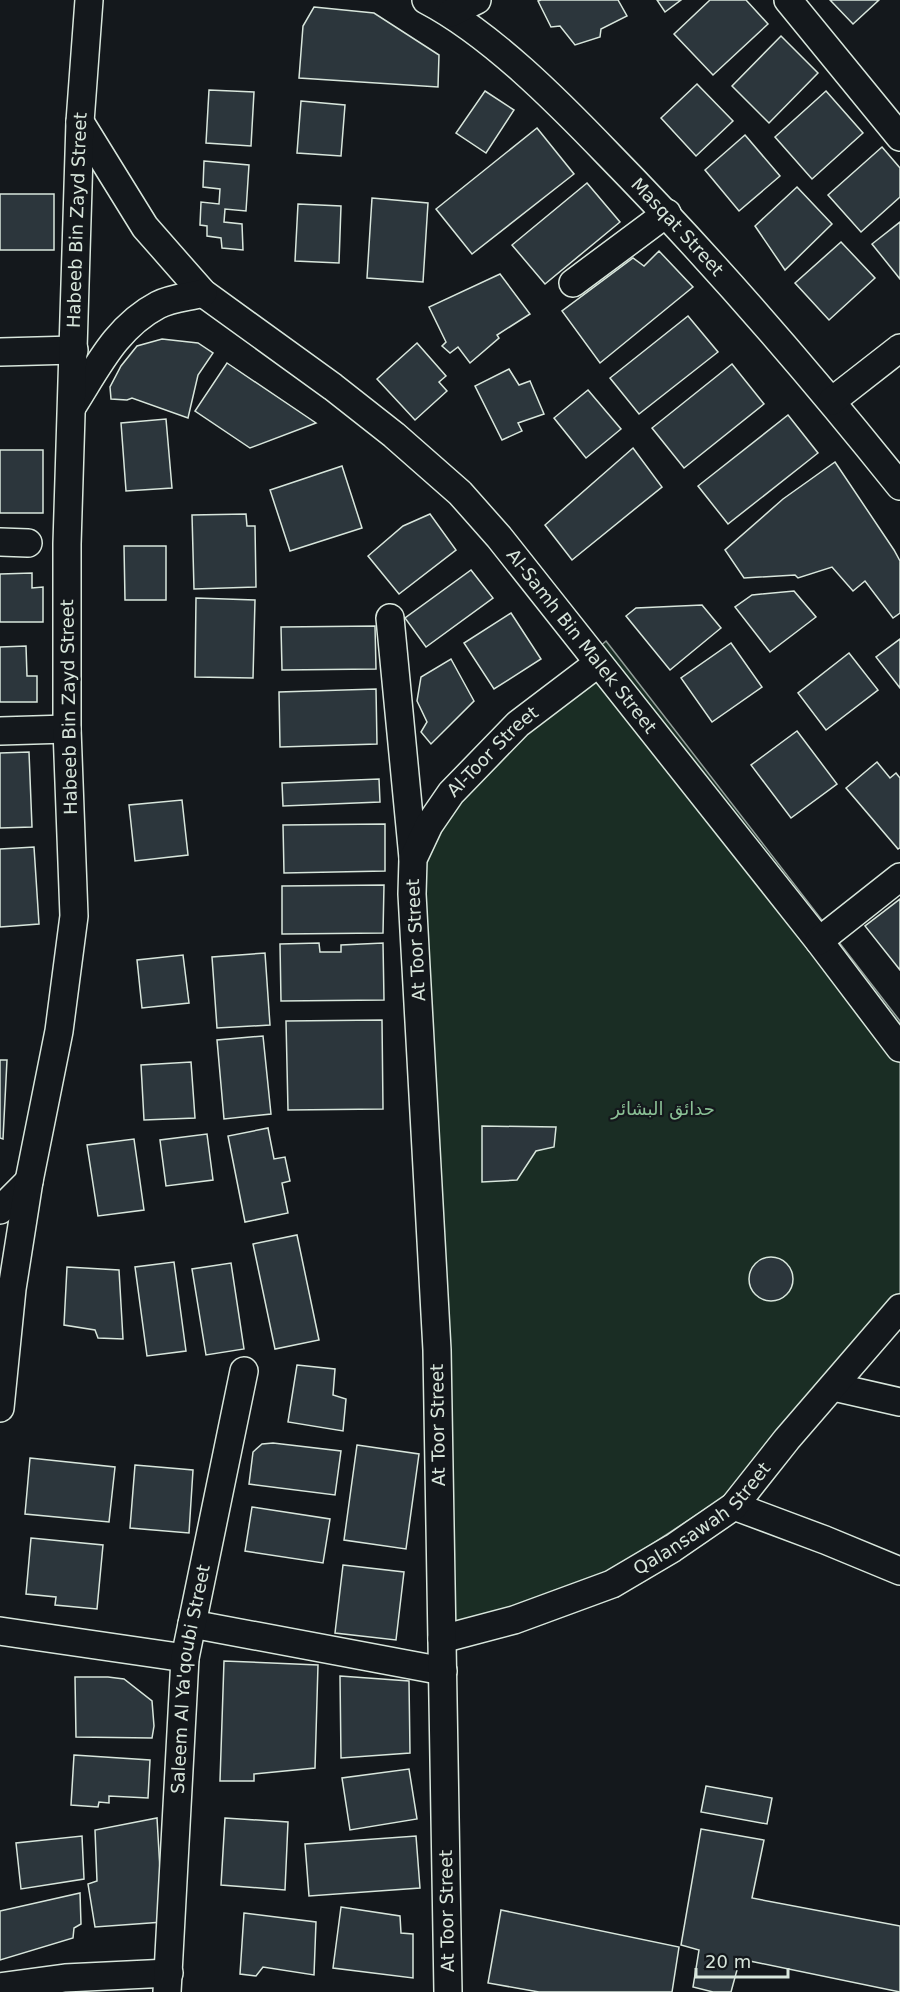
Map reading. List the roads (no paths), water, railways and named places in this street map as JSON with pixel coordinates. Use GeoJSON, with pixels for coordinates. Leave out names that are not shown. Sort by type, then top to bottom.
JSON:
{"type":"FeatureCollection","features":[{"type":"Feature","properties":{"kind":"street","name":"Habeeb Bin Zayd Street"},"geometry":{"type":"LineString","coordinates":[[0,1408],[6,1287],[59,1031],[74,916],[67,729],[67,544],[80,122],[88,0]]}},
{"type":"Feature","properties":{"kind":"street","name":"Masqat Street"},"geometry":{"type":"LineString","coordinates":[[426,0],[451,13],[514,63],[573,117],[667,213],[832,401],[900,486]]}},
{"type":"Feature","properties":{"kind":"street"},"geometry":{"type":"LineString","coordinates":[[451,13],[477,0]]}},
{"type":"Feature","properties":{"kind":"street"},"geometry":{"type":"LineString","coordinates":[[788,0],[900,137]]}},
{"type":"Feature","properties":{"kind":"street","name":"Al-Samh Bin Malek Street"},"geometry":{"type":"LineString","coordinates":[[80,122],[145,227],[203,293],[333,387],[394,435],[460,494],[499,537],[597,664],[819,941],[900,1047]]}},
{"type":"Feature","properties":{"kind":"street"},"geometry":{"type":"LineString","coordinates":[[573,283],[667,213]]}},
{"type":"Feature","properties":{"kind":"street"},"geometry":{"type":"LineString","coordinates":[[72,407],[110,348],[129,324],[160,304],[203,293]]}},
{"type":"Feature","properties":{"kind":"street"},"geometry":{"type":"LineString","coordinates":[[832,401],[900,348]]}},
{"type":"Feature","properties":{"kind":"street"},"geometry":{"type":"LineString","coordinates":[[0,352],[74,350]]}},
{"type":"Feature","properties":{"kind":"street"},"geometry":{"type":"LineString","coordinates":[[0,543],[28,543]]}},
{"type":"Feature","properties":{"kind":"street","name":"At Toor Street"},"geometry":{"type":"LineString","coordinates":[[390,618],[413,859],[412,894],[436,1350],[448,1992]]}},
{"type":"Feature","properties":{"kind":"street","name":"Al-Toor Street"},"geometry":{"type":"LineString","coordinates":[[413,859],[429,825],[451,793],[518,723],[597,664]]}},
{"type":"Feature","properties":{"kind":"street"},"geometry":{"type":"LineString","coordinates":[[0,730],[67,729]]}},
{"type":"Feature","properties":{"kind":"street"},"geometry":{"type":"LineString","coordinates":[[819,941],[900,877]]}},
{"type":"Feature","properties":{"kind":"street"},"geometry":{"type":"LineString","coordinates":[[0,1210],[29,1181]]}},
{"type":"Feature","properties":{"kind":"street","name":"Qalansawah Street"},"geometry":{"type":"LineString","coordinates":[[442,1639],[514,1620],[612,1584],[673,1548],[734,1506],[900,1308]]}},
{"type":"Feature","properties":{"kind":"street","name":"Saleem Al Ya'qoubi Street"},"geometry":{"type":"LineString","coordinates":[[168,1983],[185,1658],[244,1371]]}},
{"type":"Feature","properties":{"kind":"street"},"geometry":{"type":"LineString","coordinates":[[834,1386],[900,1402]]}},
{"type":"Feature","properties":{"kind":"street"},"geometry":{"type":"LineString","coordinates":[[734,1506],[900,1571]]}},
{"type":"Feature","properties":{"kind":"street"},"geometry":{"type":"LineString","coordinates":[[192,1624],[443,1671]]}},
{"type":"Feature","properties":{"kind":"street"},"geometry":{"type":"LineString","coordinates":[[0,1631],[185,1658]]}},
{"type":"Feature","properties":{"kind":"street"},"geometry":{"type":"LineString","coordinates":[[0,1987],[65,1978],[168,1983]]}},
{"type":"Feature","properties":{"kind":"park label","name":"حدائق البشائر"},"geometry":{"type":"Point","coordinates":[663,1109]}}]}
